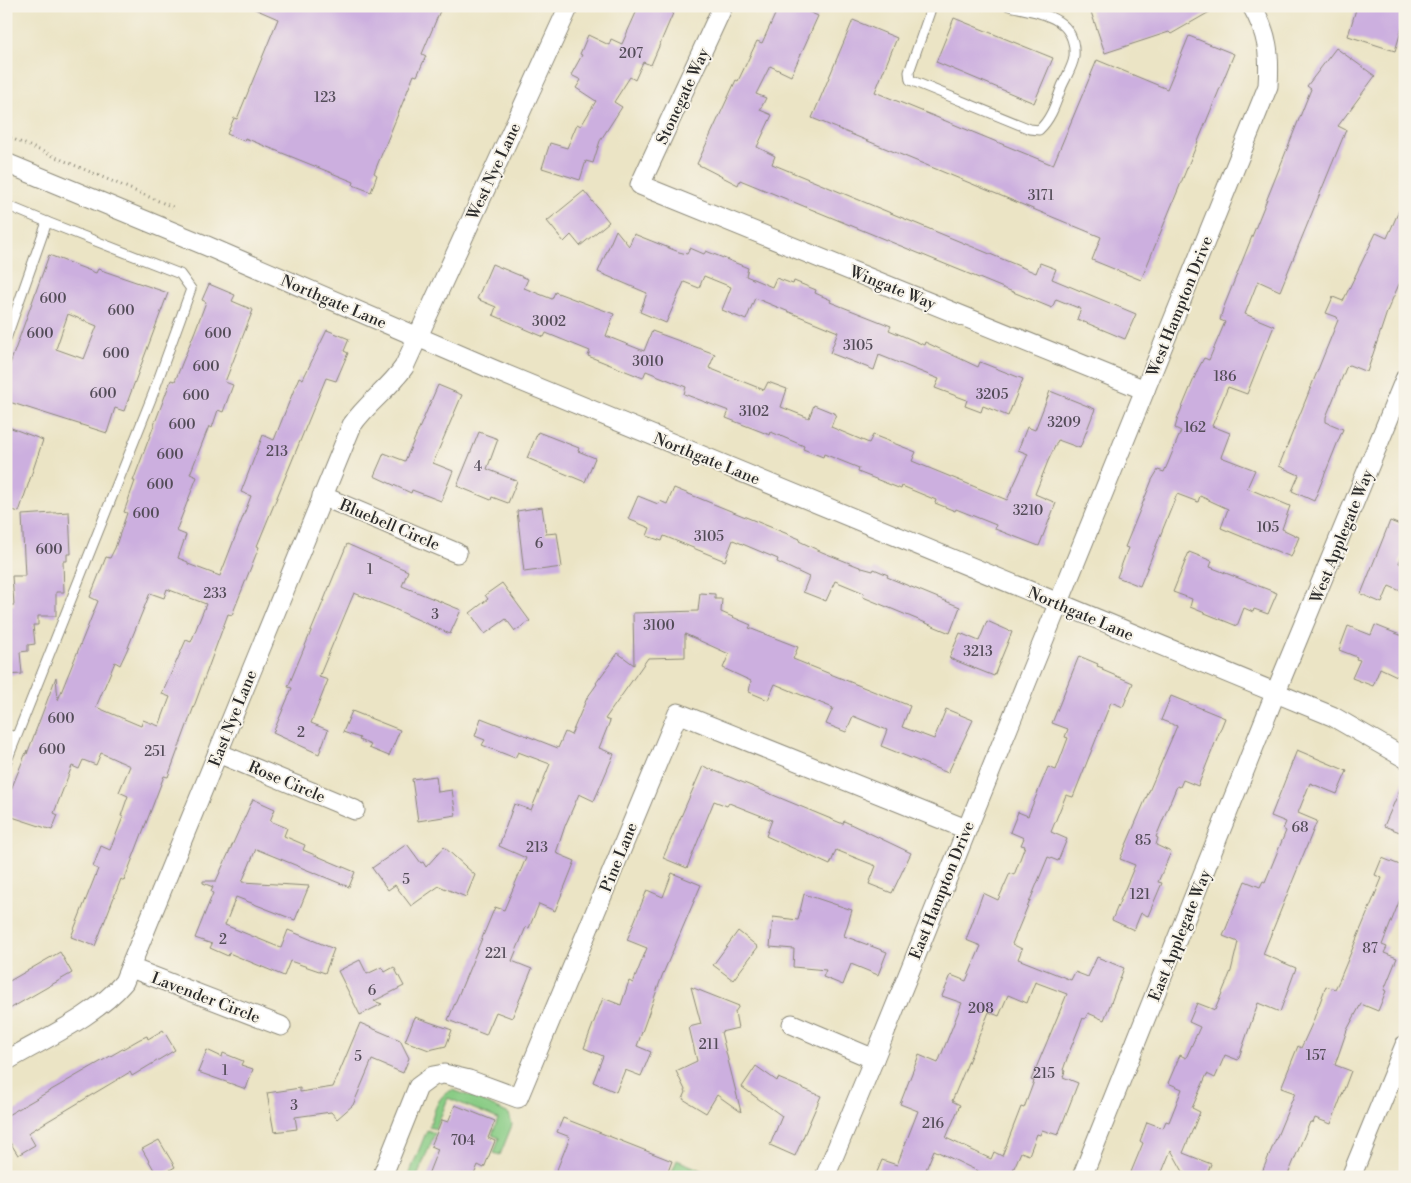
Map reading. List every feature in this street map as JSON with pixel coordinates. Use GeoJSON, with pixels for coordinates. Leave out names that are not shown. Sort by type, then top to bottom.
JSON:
{"type":"FeatureCollection","features":[{"type":"Feature","properties":{"kind":"street","name":"West Nye Lane"},"geometry":{"type":"LineString","coordinates":[[416,336],[569,6]]}},
{"type":"Feature","properties":{"kind":"street","name":"Stonegate Way"},"geometry":{"type":"LineString","coordinates":[[640,185],[723,6]]}},
{"type":"Feature","properties":{"kind":"street","name":"West Hampton Drive"},"geometry":{"type":"LineString","coordinates":[[1057,603],[1268,86],[1270,57],[1263,25],[1252,6]]}},
{"type":"Feature","properties":{"kind":"street","name":"Northgate Lane"},"geometry":{"type":"LineString","coordinates":[[6,164],[1332,716],[1405,758]]}},
{"type":"Feature","properties":{"kind":"street","name":"Wingate Way"},"geometry":{"type":"LineString","coordinates":[[640,185],[1145,390]]}},
{"type":"Feature","properties":{"kind":"street","name":"East Nye Lane"},"geometry":{"type":"LineString","coordinates":[[6,1061],[112,997],[132,968],[352,425],[362,410],[393,383],[404,366],[416,336]]}},
{"type":"Feature","properties":{"kind":"street","name":"West Applegate Way"},"geometry":{"type":"LineString","coordinates":[[1276,694],[1405,379]]}},
{"type":"Feature","properties":{"kind":"street","name":"Bluebell Circle"},"geometry":{"type":"LineString","coordinates":[[322,496],[457,553]]}},
{"type":"Feature","properties":{"kind":"street","name":"East Hampton Drive"},"geometry":{"type":"LineString","coordinates":[[825,1177],[1057,603]]}},
{"type":"Feature","properties":{"kind":"street","name":"East Applegate Way"},"geometry":{"type":"LineString","coordinates":[[1082,1177],[1276,694]]}},
{"type":"Feature","properties":{"kind":"street","name":"Pine Lane"},"geometry":{"type":"LineString","coordinates":[[382,1177],[418,1087],[432,1076],[444,1074],[469,1080],[518,1098],[678,713],[966,829]]}},
{"type":"Feature","properties":{"kind":"street","name":"Rose Circle"},"geometry":{"type":"LineString","coordinates":[[218,752],[355,810]]}},
{"type":"Feature","properties":{"kind":"street","name":"Lavender Circle"},"geometry":{"type":"LineString","coordinates":[[132,968],[281,1026]]}},
{"type":"Feature","properties":{"kind":"street"},"geometry":{"type":"LineString","coordinates":[[792,1024],[874,1059]]}},
{"type":"Feature","properties":{"kind":"street"},"geometry":{"type":"LineString","coordinates":[[1351,1177],[1405,1045]]}},
{"type":"Feature","properties":{"kind":"lane"},"geometry":{"type":"LineString","coordinates":[[932,6],[909,72],[910,80],[1030,129],[1039,130],[1048,122],[1074,58],[1072,42],[1066,27],[1056,18],[1009,6]]}},
{"type":"Feature","properties":{"kind":"lane"},"geometry":{"type":"LineString","coordinates":[[6,205],[180,274],[191,289],[153,394],[6,763]]}},
{"type":"Feature","properties":{"kind":"lane"},"geometry":{"type":"LineString","coordinates":[[6,339],[47,222]]}},
{"type":"Feature","properties":{"kind":"lane"},"geometry":{"type":"LineString","coordinates":[[6,734],[16,737]]}},
{"type":"Feature","properties":{"kind":"path"},"geometry":{"type":"LineString","coordinates":[[6,136],[176,208]]}},
{"type":"Feature","properties":{"kind":"green space"},"geometry":{"type":"Polygon","coordinates":[[[453,1090],[478,1099],[509,1114],[512,1125],[500,1155],[494,1153],[499,1138],[492,1135],[498,1119],[448,1098],[436,1129],[429,1127],[440,1100],[453,1090]]]}},
{"type":"Feature","properties":{"kind":"green space"},"geometry":{"type":"Polygon","coordinates":[[[427,1130],[435,1133],[417,1177],[408,1177],[427,1130]]]}},
{"type":"Feature","properties":{"kind":"green space"},"geometry":{"type":"Polygon","coordinates":[[[677,1160],[718,1177],[670,1177],[677,1160]]]}},
{"type":"Feature","properties":{"kind":"building"},"geometry":{"type":"Polygon","coordinates":[[[248,6],[442,6],[422,54],[426,56],[417,76],[414,75],[374,173],[377,175],[371,192],[353,185],[354,182],[245,138],[244,141],[227,134],[234,118],[237,119],[278,19],[248,6]]]}},
{"type":"Feature","properties":{"kind":"building"},"geometry":{"type":"Polygon","coordinates":[[[639,6],[664,6],[674,11],[651,65],[643,62],[635,80],[630,77],[614,102],[622,107],[600,141],[593,163],[586,161],[580,180],[542,168],[550,143],[567,148],[577,124],[581,126],[596,101],[576,88],[581,80],[571,75],[582,55],[580,54],[588,35],[609,45],[611,39],[622,44],[639,6]]]}},
{"type":"Feature","properties":{"kind":"building"},"geometry":{"type":"Polygon","coordinates":[[[779,6],[796,6],[818,16],[791,76],[770,66],[756,94],[766,98],[760,110],[772,115],[757,147],[775,156],[772,164],[1036,273],[1040,263],[1056,269],[1052,279],[1136,314],[1125,339],[1077,319],[1081,309],[1056,299],[1052,308],[740,180],[738,185],[697,164],[736,80],[738,81],[757,41],[762,43],[779,6]]]}},
{"type":"Feature","properties":{"kind":"building"},"geometry":{"type":"Polygon","coordinates":[[[1089,6],[1220,6],[1171,34],[1169,32],[1105,53],[1089,6]]]}},
{"type":"Feature","properties":{"kind":"building"},"geometry":{"type":"Polygon","coordinates":[[[1357,6],[1405,6],[1405,18],[1395,51],[1348,36],[1357,6]]]}},
{"type":"Feature","properties":{"kind":"building"},"geometry":{"type":"Polygon","coordinates":[[[954,18],[1053,58],[1034,103],[936,62],[954,18]]]}},
{"type":"Feature","properties":{"kind":"building"},"geometry":{"type":"Polygon","coordinates":[[[853,20],[897,38],[875,92],[1053,165],[1097,60],[1167,89],[1189,36],[1234,54],[1141,280],[1092,260],[1101,237],[812,118],[853,20]]]}},
{"type":"Feature","properties":{"kind":"building"},"geometry":{"type":"Polygon","coordinates":[[[1336,48],[1375,76],[1338,126],[1346,130],[1280,291],[1258,281],[1245,314],[1274,326],[1247,394],[1228,387],[1212,426],[1230,433],[1221,457],[1255,470],[1247,488],[1290,506],[1282,529],[1299,537],[1291,557],[1221,528],[1228,509],[1200,496],[1198,502],[1177,494],[1140,586],[1117,577],[1128,548],[1125,547],[1152,480],[1158,470],[1164,472],[1168,463],[1181,431],[1175,428],[1178,417],[1198,369],[1204,358],[1209,360],[1225,322],[1220,320],[1223,309],[1311,89],[1307,86],[1336,48]]]}},
{"type":"Feature","properties":{"kind":"building"},"geometry":{"type":"Polygon","coordinates":[[[584,191],[609,222],[580,246],[571,235],[564,242],[547,221],[584,191]]]}},
{"type":"Feature","properties":{"kind":"building"},"geometry":{"type":"Polygon","coordinates":[[[1405,197],[1405,271],[1388,309],[1367,372],[1349,365],[1346,368],[1326,417],[1326,422],[1343,429],[1314,501],[1292,491],[1299,475],[1279,466],[1338,320],[1337,317],[1326,313],[1333,297],[1343,301],[1376,233],[1387,238],[1405,197]]]}},
{"type":"Feature","properties":{"kind":"building"},"geometry":{"type":"Polygon","coordinates":[[[616,230],[629,246],[634,234],[687,254],[690,248],[704,254],[706,251],[748,268],[746,276],[772,287],[776,278],[793,284],[794,281],[816,290],[815,293],[831,300],[830,302],[891,326],[889,330],[924,345],[925,342],[978,367],[980,362],[1023,379],[1008,416],[983,406],[981,412],[965,406],[967,400],[935,388],[939,379],[879,355],[874,370],[830,353],[838,332],[755,298],[746,320],[722,310],[731,287],[704,276],[699,288],[684,282],[666,323],[640,312],[647,293],[598,272],[616,230]]]}},
{"type":"Feature","properties":{"kind":"building"},"geometry":{"type":"Polygon","coordinates":[[[49,255],[96,273],[98,269],[168,293],[124,411],[115,408],[107,433],[6,401],[6,375],[49,255]],[[68,314],[56,349],[84,359],[97,326],[68,314]]]}},
{"type":"Feature","properties":{"kind":"building"},"geometry":{"type":"Polygon","coordinates":[[[492,264],[528,279],[524,288],[552,299],[555,292],[614,314],[606,336],[644,351],[652,331],[715,354],[709,368],[764,390],[768,382],[787,389],[781,407],[809,418],[814,405],[836,414],[831,427],[869,443],[873,435],[916,452],[912,461],[1007,500],[1028,454],[1018,450],[1027,427],[1035,430],[1050,391],[1095,409],[1080,448],[1058,440],[1048,461],[1035,494],[1056,503],[1039,546],[995,529],[996,525],[935,503],[936,500],[902,486],[901,489],[858,472],[859,468],[824,454],[823,457],[803,449],[804,446],[771,432],[770,435],[726,418],[729,411],[684,394],[686,387],[646,371],[643,378],[588,356],[590,351],[546,333],[544,337],[493,315],[496,307],[477,299],[492,264]]]}},
{"type":"Feature","properties":{"kind":"building"},"geometry":{"type":"Polygon","coordinates":[[[209,284],[235,295],[232,301],[253,310],[225,382],[233,385],[223,412],[218,410],[212,428],[209,426],[190,474],[197,477],[176,531],[186,535],[178,558],[188,562],[188,564],[220,576],[251,496],[241,492],[263,435],[274,440],[299,377],[303,379],[327,330],[349,339],[344,351],[348,353],[336,381],[326,378],[257,546],[259,547],[232,615],[228,614],[168,777],[164,776],[124,881],[121,879],[95,946],[71,937],[98,869],[93,867],[101,846],[110,850],[123,817],[121,816],[128,796],[119,792],[130,766],[101,753],[96,765],[83,760],[79,769],[72,766],[54,813],[58,815],[52,830],[6,815],[6,802],[27,750],[27,754],[56,677],[58,700],[98,601],[90,597],[106,557],[110,558],[115,548],[127,513],[124,512],[135,481],[133,481],[171,380],[175,381],[195,331],[206,302],[202,300],[209,284]],[[167,589],[164,598],[150,593],[120,665],[115,662],[96,707],[141,726],[143,720],[159,726],[170,697],[162,694],[186,640],[191,642],[206,604],[167,589]]]}},
{"type":"Feature","properties":{"kind":"building"},"geometry":{"type":"Polygon","coordinates":[[[438,385],[462,395],[433,463],[453,471],[441,501],[412,490],[411,493],[374,476],[384,453],[405,461],[438,385]]]}},
{"type":"Feature","properties":{"kind":"building"},"geometry":{"type":"Polygon","coordinates":[[[6,426],[43,440],[19,512],[6,508],[6,426]]]}},
{"type":"Feature","properties":{"kind":"building"},"geometry":{"type":"Polygon","coordinates":[[[479,432],[498,439],[487,469],[517,481],[508,503],[492,497],[491,500],[457,486],[479,432]]]}},
{"type":"Feature","properties":{"kind":"building"},"geometry":{"type":"Polygon","coordinates":[[[538,432],[579,448],[578,451],[595,458],[585,482],[527,458],[538,432]]]}},
{"type":"Feature","properties":{"kind":"building"},"geometry":{"type":"Polygon","coordinates":[[[674,488],[800,539],[799,541],[822,552],[862,568],[873,571],[874,569],[888,575],[887,577],[960,607],[950,633],[863,597],[864,593],[835,581],[826,601],[803,592],[809,577],[777,562],[778,559],[733,540],[725,561],[664,536],[662,541],[647,536],[650,528],[628,519],[638,496],[658,504],[660,501],[667,504],[674,488]]]}},
{"type":"Feature","properties":{"kind":"building"},"geometry":{"type":"Polygon","coordinates":[[[542,507],[546,534],[557,533],[562,567],[524,572],[517,511],[542,507]]]}},
{"type":"Feature","properties":{"kind":"building"},"geometry":{"type":"Polygon","coordinates":[[[69,512],[71,554],[67,554],[67,561],[63,561],[64,592],[56,592],[56,616],[38,616],[38,625],[33,625],[35,644],[28,645],[28,651],[20,652],[22,674],[6,675],[6,605],[14,605],[12,576],[25,576],[22,515],[69,512]]]}},
{"type":"Feature","properties":{"kind":"building"},"geometry":{"type":"Polygon","coordinates":[[[1390,521],[1405,527],[1405,549],[1399,563],[1405,565],[1405,593],[1389,586],[1382,603],[1361,594],[1390,521]]]}},
{"type":"Feature","properties":{"kind":"building"},"geometry":{"type":"Polygon","coordinates":[[[347,544],[408,571],[402,586],[461,610],[450,634],[354,593],[319,677],[328,680],[311,723],[328,730],[319,754],[273,733],[292,688],[288,687],[347,544]]]}},
{"type":"Feature","properties":{"kind":"building"},"geometry":{"type":"Polygon","coordinates":[[[1189,552],[1212,561],[1210,567],[1277,593],[1268,614],[1254,609],[1253,612],[1244,608],[1237,626],[1190,607],[1192,599],[1173,592],[1189,552]]]}},
{"type":"Feature","properties":{"kind":"building"},"geometry":{"type":"Polygon","coordinates":[[[502,583],[530,621],[515,631],[506,619],[485,634],[470,613],[488,599],[485,595],[502,583]]]}},
{"type":"Feature","properties":{"kind":"building"},"geometry":{"type":"Polygon","coordinates":[[[700,593],[715,594],[715,599],[722,599],[721,612],[751,625],[749,628],[798,647],[793,659],[910,706],[902,727],[934,739],[946,709],[973,720],[948,773],[881,746],[887,730],[853,716],[846,732],[826,724],[833,708],[775,684],[768,700],[749,692],[751,681],[723,668],[729,654],[685,634],[685,657],[648,658],[605,719],[610,721],[599,748],[614,754],[594,801],[579,794],[565,826],[556,853],[575,861],[555,911],[539,904],[529,928],[526,927],[512,961],[532,969],[512,1018],[496,1012],[486,1035],[448,1020],[495,907],[504,910],[526,858],[499,846],[514,804],[531,810],[550,764],[518,752],[515,758],[482,745],[485,740],[475,736],[481,718],[558,748],[565,732],[571,735],[587,698],[618,653],[634,665],[633,613],[698,611],[700,593]]]}},
{"type":"Feature","properties":{"kind":"building"},"geometry":{"type":"Polygon","coordinates":[[[987,621],[1012,632],[994,676],[949,658],[960,633],[979,641],[987,621]]]}},
{"type":"Feature","properties":{"kind":"building"},"geometry":{"type":"Polygon","coordinates":[[[1375,625],[1405,637],[1405,675],[1401,674],[1399,677],[1380,668],[1373,686],[1352,678],[1360,660],[1339,650],[1348,626],[1371,635],[1375,625]]]}},
{"type":"Feature","properties":{"kind":"building"},"geometry":{"type":"Polygon","coordinates":[[[1079,656],[1098,664],[1097,666],[1103,668],[1102,670],[1133,683],[1123,707],[1111,702],[1073,797],[1066,795],[1051,832],[1067,839],[1058,861],[1048,857],[1012,944],[1022,949],[1018,959],[1071,980],[1075,972],[1088,977],[1097,957],[1124,968],[1112,1000],[1104,1020],[1088,1013],[1085,1019],[1083,1018],[1070,1050],[1063,1070],[1065,1071],[1063,1077],[1078,1083],[1058,1135],[1042,1130],[1040,1135],[1037,1134],[1029,1155],[1021,1152],[1010,1177],[990,1177],[934,1150],[923,1177],[875,1177],[882,1160],[897,1165],[918,1111],[900,1104],[919,1055],[938,1063],[962,1003],[942,996],[951,975],[966,981],[981,946],[966,940],[983,893],[998,900],[1010,873],[1014,875],[1025,846],[1021,845],[1024,838],[1010,832],[1018,812],[1028,816],[1048,767],[1056,770],[1068,738],[1065,737],[1068,729],[1052,723],[1079,656]],[[1035,982],[1027,1003],[1008,995],[999,1016],[989,1012],[952,1101],[960,1105],[946,1138],[991,1159],[994,1152],[1002,1156],[1021,1107],[1024,1108],[1034,1081],[1031,1080],[1067,994],[1035,982]]]}},
{"type":"Feature","properties":{"kind":"building"},"geometry":{"type":"Polygon","coordinates":[[[1171,696],[1225,718],[1198,786],[1183,780],[1180,787],[1177,786],[1156,837],[1158,838],[1156,845],[1171,852],[1158,882],[1162,883],[1148,916],[1141,913],[1134,930],[1112,920],[1135,865],[1120,859],[1177,726],[1161,720],[1171,696]]]}},
{"type":"Feature","properties":{"kind":"building"},"geometry":{"type":"Polygon","coordinates":[[[352,711],[400,730],[389,756],[369,748],[371,745],[359,740],[360,738],[343,732],[352,711]]]}},
{"type":"Feature","properties":{"kind":"building"},"geometry":{"type":"Polygon","coordinates":[[[1297,750],[1347,771],[1337,794],[1310,783],[1298,813],[1317,821],[1263,954],[1296,968],[1280,1012],[1258,1003],[1238,1060],[1225,1055],[1215,1078],[1207,1074],[1192,1108],[1200,1112],[1183,1153],[1211,1164],[1206,1177],[1186,1177],[1171,1150],[1160,1177],[1129,1177],[1143,1143],[1140,1141],[1147,1122],[1163,1128],[1166,1121],[1169,1122],[1182,1089],[1168,1083],[1180,1055],[1186,1058],[1200,1027],[1189,1022],[1197,1003],[1215,1010],[1231,971],[1238,942],[1223,936],[1245,881],[1260,887],[1263,881],[1265,882],[1286,831],[1283,829],[1286,822],[1271,816],[1297,750]]]}},
{"type":"Feature","properties":{"kind":"building"},"geometry":{"type":"Polygon","coordinates":[[[703,766],[843,824],[844,821],[911,853],[892,893],[869,884],[876,866],[836,850],[830,865],[766,836],[772,820],[729,803],[727,806],[714,801],[687,868],[663,858],[703,766]]]}},
{"type":"Feature","properties":{"kind":"building"},"geometry":{"type":"Polygon","coordinates":[[[436,776],[438,792],[452,790],[456,815],[418,821],[412,779],[436,776]]]}},
{"type":"Feature","properties":{"kind":"building"},"geometry":{"type":"Polygon","coordinates":[[[1405,778],[1405,834],[1384,826],[1405,778]]]}},
{"type":"Feature","properties":{"kind":"building"},"geometry":{"type":"Polygon","coordinates":[[[253,799],[275,809],[270,821],[287,828],[284,836],[305,845],[303,850],[355,872],[349,887],[256,849],[242,882],[309,886],[295,920],[236,897],[225,925],[281,948],[288,930],[334,949],[325,973],[290,961],[284,976],[229,953],[228,956],[210,948],[212,944],[195,938],[213,893],[211,892],[213,887],[203,883],[203,881],[216,881],[253,799]]]}},
{"type":"Feature","properties":{"kind":"building"},"geometry":{"type":"Polygon","coordinates":[[[407,844],[426,867],[444,847],[475,875],[466,897],[439,886],[411,906],[395,885],[388,890],[372,868],[407,844]]]}},
{"type":"Feature","properties":{"kind":"building"},"geometry":{"type":"Polygon","coordinates":[[[1382,858],[1405,867],[1405,899],[1401,897],[1382,945],[1387,947],[1384,953],[1397,958],[1384,990],[1386,991],[1378,1011],[1361,1004],[1347,1030],[1335,1065],[1351,1071],[1331,1124],[1315,1118],[1313,1123],[1310,1122],[1287,1177],[1260,1177],[1295,1093],[1281,1088],[1298,1046],[1301,1048],[1312,1024],[1326,986],[1335,989],[1339,981],[1382,878],[1375,875],[1382,858]]]}},
{"type":"Feature","properties":{"kind":"building"},"geometry":{"type":"Polygon","coordinates":[[[672,873],[701,885],[662,976],[637,1046],[651,1052],[641,1076],[625,1070],[616,1092],[593,1082],[603,1056],[584,1048],[603,998],[621,1005],[629,981],[633,983],[647,948],[627,940],[647,890],[663,897],[672,873]]]}},
{"type":"Feature","properties":{"kind":"building"},"geometry":{"type":"Polygon","coordinates":[[[804,894],[852,910],[844,936],[887,952],[878,975],[851,964],[843,985],[823,977],[826,970],[793,967],[794,949],[770,947],[773,917],[798,920],[804,894]]]}},
{"type":"Feature","properties":{"kind":"building"},"geometry":{"type":"Polygon","coordinates":[[[738,931],[758,947],[733,980],[713,965],[738,931]]]}},
{"type":"Feature","properties":{"kind":"building"},"geometry":{"type":"Polygon","coordinates":[[[60,952],[72,973],[6,1011],[6,983],[60,952]]]}},
{"type":"Feature","properties":{"kind":"building"},"geometry":{"type":"Polygon","coordinates":[[[360,960],[367,974],[382,967],[385,972],[394,967],[404,986],[374,1001],[382,1004],[360,1015],[338,971],[360,960]]]}},
{"type":"Feature","properties":{"kind":"building"},"geometry":{"type":"Polygon","coordinates":[[[691,987],[739,1006],[735,1012],[738,1028],[721,1032],[741,1112],[717,1095],[706,1113],[683,1099],[686,1092],[676,1071],[697,1061],[689,1027],[701,1024],[691,987]]]}},
{"type":"Feature","properties":{"kind":"building"},"geometry":{"type":"Polygon","coordinates":[[[415,1017],[452,1030],[446,1046],[429,1050],[405,1041],[415,1017]]]}},
{"type":"Feature","properties":{"kind":"building"},"geometry":{"type":"Polygon","coordinates":[[[360,1023],[400,1040],[409,1058],[403,1073],[372,1060],[353,1105],[337,1119],[331,1112],[295,1117],[297,1129],[274,1132],[267,1093],[300,1088],[300,1092],[333,1087],[360,1023]]]}},
{"type":"Feature","properties":{"kind":"building"},"geometry":{"type":"Polygon","coordinates":[[[163,1030],[175,1050],[132,1076],[130,1072],[28,1133],[35,1145],[18,1155],[6,1136],[6,1116],[140,1039],[147,1036],[148,1039],[163,1030]]]}},
{"type":"Feature","properties":{"kind":"building"},"geometry":{"type":"Polygon","coordinates":[[[207,1050],[222,1057],[223,1053],[243,1061],[241,1065],[253,1069],[246,1089],[198,1072],[207,1050]]]}},
{"type":"Feature","properties":{"kind":"building"},"geometry":{"type":"Polygon","coordinates":[[[756,1066],[777,1081],[778,1078],[821,1096],[795,1156],[770,1145],[782,1116],[742,1087],[756,1066]]]}},
{"type":"Feature","properties":{"kind":"building"},"geometry":{"type":"Polygon","coordinates":[[[455,1105],[495,1121],[488,1138],[495,1141],[484,1168],[478,1165],[473,1177],[427,1177],[438,1149],[431,1146],[442,1120],[448,1122],[455,1105]]]}},
{"type":"Feature","properties":{"kind":"building"},"geometry":{"type":"Polygon","coordinates":[[[563,1118],[672,1161],[666,1177],[554,1177],[570,1137],[557,1132],[563,1118]]]}},
{"type":"Feature","properties":{"kind":"building"},"geometry":{"type":"Polygon","coordinates":[[[159,1140],[175,1167],[158,1177],[142,1149],[159,1140]]]}}]}
